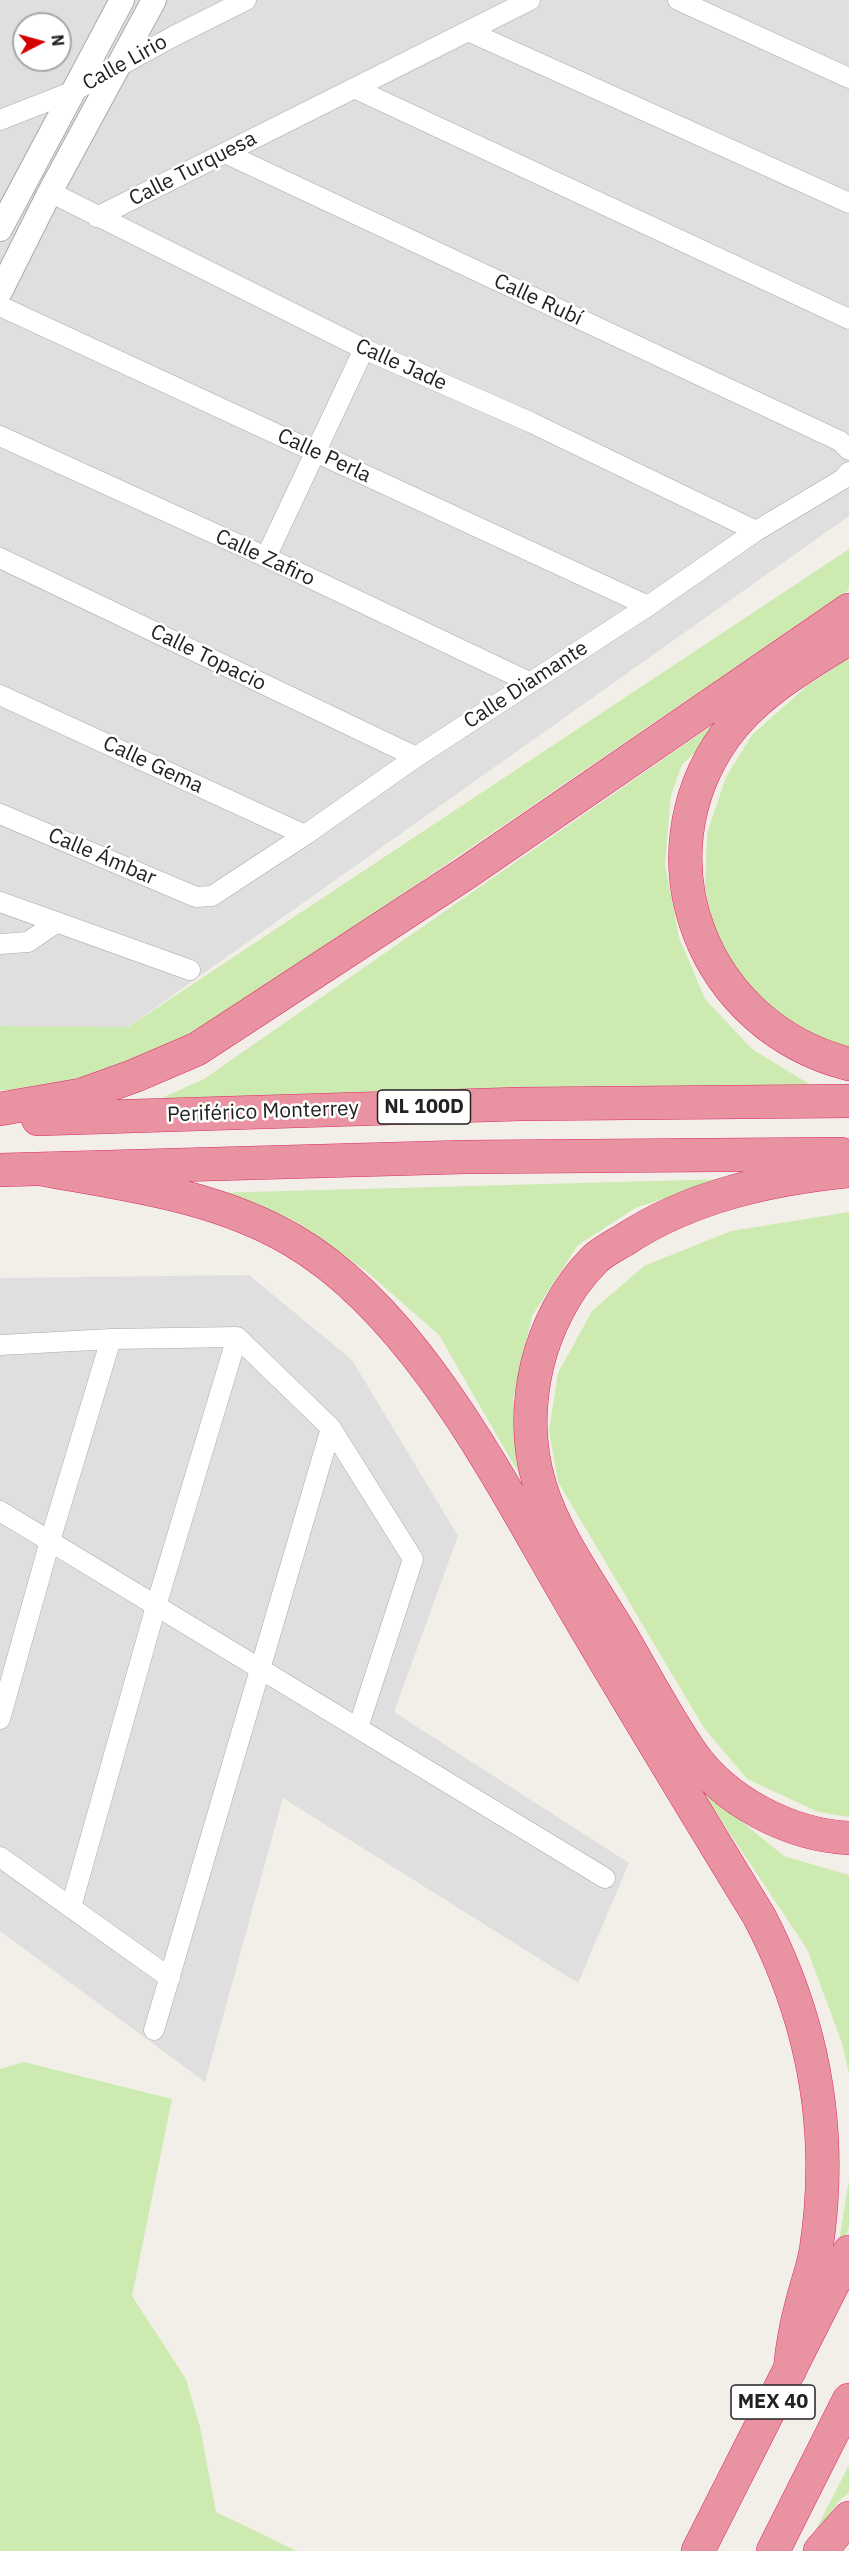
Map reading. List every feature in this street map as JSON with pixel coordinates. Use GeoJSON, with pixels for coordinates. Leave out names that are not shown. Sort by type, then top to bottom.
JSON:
{"type":"FeatureCollection","features":[{"type":"Feature","properties":{"kind":"highway"},"geometry":{"type":"LineString","coordinates":[[0,1109],[81,1095],[134,1076],[197,1048],[465,873],[849,610]]}},
{"type":"Feature","properties":{"kind":"highway"},"geometry":{"type":"LineString","coordinates":[[849,638],[770,690],[740,717],[725,737],[705,773],[694,803],[688,826],[686,874],[694,921],[702,943],[726,983],[758,1016],[795,1043],[849,1064]]}},
{"type":"Feature","properties":{"kind":"highway","name":"Periférico Monterrey"},"geometry":{"type":"LineString","coordinates":[[0,1120],[520,1104],[849,1101]]}},
{"type":"Feature","properties":{"kind":"highway"},"geometry":{"type":"LineString","coordinates":[[23,1169],[464,1157],[849,1154]]}},
{"type":"Feature","properties":{"kind":"highway"},"geometry":{"type":"LineString","coordinates":[[23,1169],[206,1202],[236,1213],[294,1241],[340,1275],[382,1315],[427,1368],[472,1436],[759,1916],[790,1983],[812,2054],[824,2156],[823,2189],[815,2254],[795,2331],[789,2370]]}},
{"type":"Feature","properties":{"kind":"highway"},"geometry":{"type":"LineString","coordinates":[[849,1170],[772,1181],[723,1194],[672,1213],[636,1232],[595,1259],[565,1298],[543,1341],[532,1389],[530,1438],[540,1486],[559,1531],[690,1751],[721,1785],[758,1811],[800,1829],[849,1838]]}},
{"type":"Feature","properties":{"kind":"highway","name":"MEX 40"},"geometry":{"type":"LineString","coordinates":[[698,2551],[849,2253]]}},
{"type":"Feature","properties":{"kind":"highway","name":"MEX 40"},"geometry":{"type":"LineString","coordinates":[[773,2551],[849,2400]]}},
{"type":"Feature","properties":{"kind":"highway"},"geometry":{"type":"LineString","coordinates":[[820,2551],[849,2518]]}},
{"type":"Feature","properties":{"kind":"street"},"geometry":{"type":"LineString","coordinates":[[0,229],[122,0]]}},
{"type":"Feature","properties":{"kind":"street"},"geometry":{"type":"LineString","coordinates":[[0,292],[50,192],[154,0]]}},
{"type":"Feature","properties":{"kind":"street","name":"Calle Lirio"},"geometry":{"type":"LineString","coordinates":[[0,120],[74,91],[246,0]]}},
{"type":"Feature","properties":{"kind":"street","name":"Calle Turquesa"},"geometry":{"type":"LineString","coordinates":[[98,217],[530,0]]}},
{"type":"Feature","properties":{"kind":"street"},"geometry":{"type":"LineString","coordinates":[[678,0],[849,78]]}},
{"type":"Feature","properties":{"kind":"street"},"geometry":{"type":"LineString","coordinates":[[470,32],[849,203]]}},
{"type":"Feature","properties":{"kind":"street"},"geometry":{"type":"LineString","coordinates":[[354,88],[849,319]]}},
{"type":"Feature","properties":{"kind":"street","name":"Calle Rubí"},"geometry":{"type":"LineString","coordinates":[[225,153],[840,441],[849,450]]}},
{"type":"Feature","properties":{"kind":"street","name":"Calle Jade"},"geometry":{"type":"LineString","coordinates":[[50,192],[364,349],[530,422],[756,531]]}},
{"type":"Feature","properties":{"kind":"street","name":"Calle Perla"},"geometry":{"type":"LineString","coordinates":[[0,306],[648,606]]}},
{"type":"Feature","properties":{"kind":"street"},"geometry":{"type":"LineString","coordinates":[[266,557],[364,349]]}},
{"type":"Feature","properties":{"kind":"street","name":"Calle Zafiro"},"geometry":{"type":"LineString","coordinates":[[0,436],[266,557],[529,682]]}},
{"type":"Feature","properties":{"kind":"street","name":"Calle Diamante"},"geometry":{"type":"LineString","coordinates":[[204,898],[212,896],[305,835],[416,757],[648,606],[756,531],[843,479],[849,472]]}},
{"type":"Feature","properties":{"kind":"street","name":"Calle Topacio"},"geometry":{"type":"LineString","coordinates":[[0,558],[416,757]]}},
{"type":"Feature","properties":{"kind":"street","name":"Calle Gema"},"geometry":{"type":"LineString","coordinates":[[0,695],[305,835]]}},
{"type":"Feature","properties":{"kind":"street","name":"Calle Ámbar"},"geometry":{"type":"LineString","coordinates":[[0,814],[204,898]]}},
{"type":"Feature","properties":{"kind":"street"},"geometry":{"type":"LineString","coordinates":[[0,902],[190,970]]}},
{"type":"Feature","properties":{"kind":"street"},"geometry":{"type":"LineString","coordinates":[[0,944],[28,942],[57,922]]}},
{"type":"Feature","properties":{"kind":"street"},"geometry":{"type":"LineString","coordinates":[[0,1189],[23,1169]]}},
{"type":"Feature","properties":{"kind":"street"},"geometry":{"type":"LineString","coordinates":[[70,1907],[156,1606],[237,1337]]}},
{"type":"Feature","properties":{"kind":"street"},"geometry":{"type":"LineString","coordinates":[[0,1345],[111,1339],[237,1337],[331,1428],[413,1559],[358,1728]]}},
{"type":"Feature","properties":{"kind":"street"},"geometry":{"type":"LineString","coordinates":[[0,1719],[111,1339]]}},
{"type":"Feature","properties":{"kind":"street"},"geometry":{"type":"LineString","coordinates":[[154,2030],[331,1428]]}},
{"type":"Feature","properties":{"kind":"street"},"geometry":{"type":"LineString","coordinates":[[0,1511],[605,1878]]}},
{"type":"Feature","properties":{"kind":"street"},"geometry":{"type":"LineString","coordinates":[[0,1857],[170,1977]]}},
{"type":"Feature","properties":{"kind":"shaded area"},"geometry":{"type":"Polygon","coordinates":[[[0,0],[849,0],[849,516],[128,1027],[0,1026],[0,0]]]}},
{"type":"Feature","properties":{"kind":"shaded area"},"geometry":{"type":"Polygon","coordinates":[[[249,1275],[352,1360],[458,1536],[394,1712],[629,1863],[578,1983],[283,1798],[205,2082],[0,1931],[0,1278],[249,1275]]]}},
{"type":"Feature","properties":{"kind":"green space"},"geometry":{"type":"Polygon","coordinates":[[[849,549],[849,590],[179,1046],[91,1077],[46,1087],[0,1090],[0,1026],[128,1027],[849,549]]]}},
{"type":"Feature","properties":{"kind":"green space"},"geometry":{"type":"Polygon","coordinates":[[[849,658],[849,1050],[778,1020],[743,984],[716,938],[705,887],[707,833],[726,777],[752,735],[808,685],[849,658]]]}},
{"type":"Feature","properties":{"kind":"green space"},"geometry":{"type":"Polygon","coordinates":[[[754,696],[682,765],[671,795],[665,864],[679,937],[705,999],[752,1049],[819,1090],[155,1101],[204,1079],[754,696]]]}},
{"type":"Feature","properties":{"kind":"green space"},"geometry":{"type":"Polygon","coordinates":[[[729,1179],[637,1207],[578,1245],[532,1316],[513,1399],[522,1479],[439,1335],[366,1271],[293,1220],[211,1193],[729,1179]]]}},
{"type":"Feature","properties":{"kind":"green space"},"geometry":{"type":"Polygon","coordinates":[[[849,1212],[849,1817],[818,1812],[747,1779],[704,1728],[558,1482],[549,1431],[558,1373],[592,1311],[644,1266],[731,1231],[849,1212]]]}},
{"type":"Feature","properties":{"kind":"green space"},"geometry":{"type":"Polygon","coordinates":[[[699,1787],[784,1856],[849,1875],[849,2074],[842,2043],[807,1949],[699,1787]]]}},
{"type":"Feature","properties":{"kind":"green space"},"geometry":{"type":"Polygon","coordinates":[[[24,2062],[172,2099],[132,2296],[186,2379],[200,2427],[216,2512],[297,2551],[0,2551],[0,2069],[24,2062]]]}},
{"type":"Feature","properties":{"kind":"green space"},"geometry":{"type":"Polygon","coordinates":[[[849,2180],[849,2229],[837,2253],[849,2180]]]}},
{"type":"Feature","properties":{"kind":"green space"},"geometry":{"type":"Polygon","coordinates":[[[849,2465],[849,2493],[838,2502],[805,2551],[849,2465]]]}}]}
